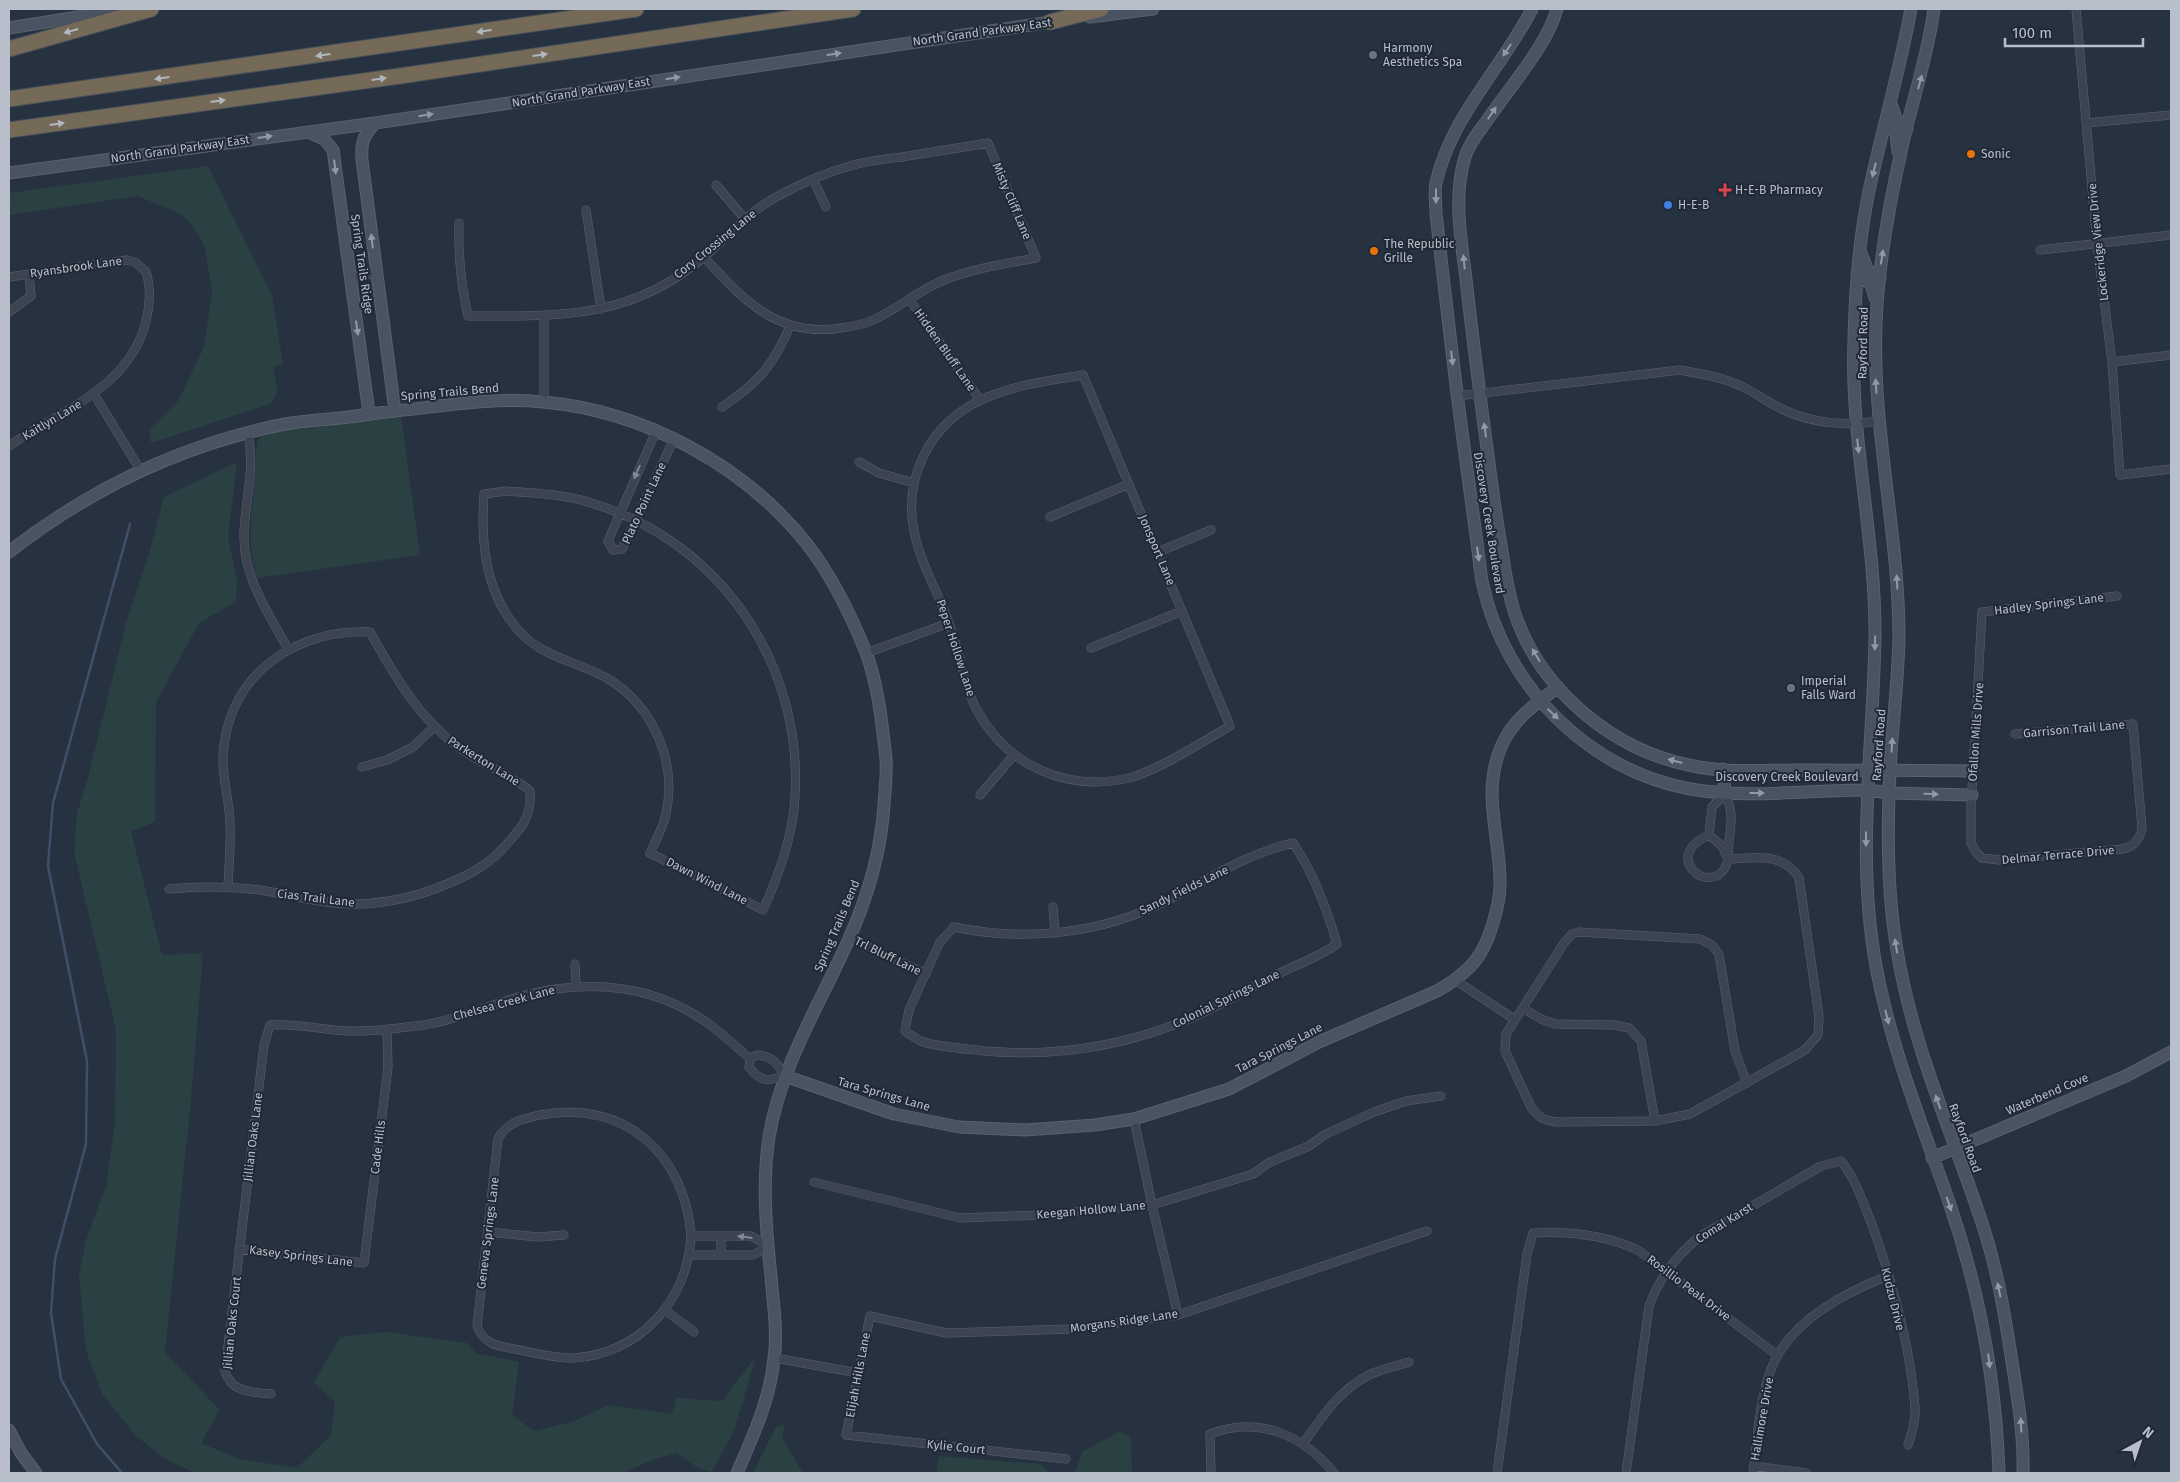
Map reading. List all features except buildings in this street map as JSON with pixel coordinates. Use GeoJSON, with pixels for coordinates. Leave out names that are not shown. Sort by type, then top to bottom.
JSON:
{"type":"FeatureCollection","features":[{"type":"Feature","properties":{"kind":"highway"},"geometry":{"type":"LineString","coordinates":[[9,49],[151,9]]}},
{"type":"Feature","properties":{"kind":"highway"},"geometry":{"type":"LineString","coordinates":[[9,99],[636,9]]}},
{"type":"Feature","properties":{"kind":"highway"},"geometry":{"type":"LineString","coordinates":[[9,130],[400,76],[853,9]]}},
{"type":"Feature","properties":{"kind":"highway"},"geometry":{"type":"LineString","coordinates":[[1050,22],[1101,9]]}},
{"type":"Feature","properties":{"kind":"street"},"geometry":{"type":"LineString","coordinates":[[9,28],[128,9]]}},
{"type":"Feature","properties":{"kind":"street","name":"North Grand Parkway East"},"geometry":{"type":"LineString","coordinates":[[9,173],[374,123],[1050,22],[1153,9]]}},
{"type":"Feature","properties":{"kind":"street","name":"Discovery Creek Boulevard"},"geometry":{"type":"LineString","coordinates":[[1532,9],[1458,126],[1447,150],[1436,184],[1436,214],[1457,396],[1483,586],[1503,644],[1520,673],[1540,700],[1579,738],[1604,757],[1633,771],[1658,780],[1724,794],[1867,790],[1889,793],[1972,795]]}},
{"type":"Feature","properties":{"kind":"street","name":"Discovery Creek Boulevard"},"geometry":{"type":"LineString","coordinates":[[1557,9],[1550,29],[1476,135],[1466,154],[1458,187],[1458,212],[1498,528],[1507,584],[1515,614],[1524,634],[1539,661],[1558,687],[1593,721],[1616,737],[1664,758],[1693,766],[1723,769],[1974,771]]}},
{"type":"Feature","properties":{"kind":"street","name":"Rayford Road"},"geometry":{"type":"LineString","coordinates":[[1911,9],[1869,191],[1860,252],[1853,342],[1856,424],[1875,612],[1874,674],[1867,790],[1866,866],[1875,964],[1894,1045],[1950,1205],[1988,1351],[1997,1426],[1999,1473]]}},
{"type":"Feature","properties":{"kind":"street","name":"Rayford Road"},"geometry":{"type":"LineString","coordinates":[[1934,9],[1924,68],[1899,163],[1877,306],[1875,381],[1894,548],[1898,606],[1898,678],[1889,793],[1890,893],[1898,956],[1919,1048],[1984,1228],[1999,1288],[2021,1418],[2023,1473]]}},
{"type":"Feature","properties":{"kind":"street","name":"Lockeridge View Drive"},"geometry":{"type":"LineString","coordinates":[[2076,9],[2098,244],[2112,362],[2120,475],[2171,469]]}},
{"type":"Feature","properties":{"kind":"street"},"geometry":{"type":"LineString","coordinates":[[1891,102],[1897,121],[1907,129]]}},
{"type":"Feature","properties":{"kind":"street"},"geometry":{"type":"LineString","coordinates":[[2086,123],[2171,115]]}},
{"type":"Feature","properties":{"kind":"street","name":"Spring Trails Ridge"},"geometry":{"type":"LineString","coordinates":[[374,123],[363,138],[361,147],[395,411]]}},
{"type":"Feature","properties":{"kind":"street"},"geometry":{"type":"LineString","coordinates":[[1886,123],[1896,134],[1899,163]]}},
{"type":"Feature","properties":{"kind":"street","name":"Spring Trails Ridge"},"geometry":{"type":"LineString","coordinates":[[308,132],[324,139],[333,150],[349,278],[370,413]]}},
{"type":"Feature","properties":{"kind":"street","name":"Cory Crossing Lane"},"geometry":{"type":"LineString","coordinates":[[459,223],[458,244],[462,288],[468,316],[574,314],[600,309],[649,294],[704,257],[744,218],[778,196],[813,179],[851,166],[988,143]]}},
{"type":"Feature","properties":{"kind":"street","name":"Misty Cliff Lane"},"geometry":{"type":"LineString","coordinates":[[910,300],[942,281],[978,268],[1036,258],[988,143]]}},
{"type":"Feature","properties":{"kind":"street"},"geometry":{"type":"LineString","coordinates":[[813,179],[826,207]]}},
{"type":"Feature","properties":{"kind":"street"},"geometry":{"type":"LineString","coordinates":[[716,185],[744,218]]}},
{"type":"Feature","properties":{"kind":"street"},"geometry":{"type":"LineString","coordinates":[[586,210],[600,309]]}},
{"type":"Feature","properties":{"kind":"street"},"geometry":{"type":"LineString","coordinates":[[2040,250],[2171,235]]}},
{"type":"Feature","properties":{"kind":"street"},"geometry":{"type":"LineString","coordinates":[[1860,252],[1868,271],[1880,278]]}},
{"type":"Feature","properties":{"kind":"street"},"geometry":{"type":"LineString","coordinates":[[704,257],[738,294],[764,314],[790,326],[823,330],[848,327],[870,321],[910,300]]}},
{"type":"Feature","properties":{"kind":"street","name":"Ryansbrook Lane"},"geometry":{"type":"LineString","coordinates":[[9,277],[127,260],[141,266]]}},
{"type":"Feature","properties":{"kind":"street","name":"Kaitlyn Lane"},"geometry":{"type":"LineString","coordinates":[[9,446],[94,394],[120,372],[130,358],[144,330],[148,312],[148,278],[141,266]]}},
{"type":"Feature","properties":{"kind":"street"},"geometry":{"type":"LineString","coordinates":[[349,278],[376,273]]}},
{"type":"Feature","properties":{"kind":"street"},"geometry":{"type":"LineString","coordinates":[[9,312],[31,296],[29,274]]}},
{"type":"Feature","properties":{"kind":"street"},"geometry":{"type":"LineString","coordinates":[[1858,275],[1871,284],[1877,306]]}},
{"type":"Feature","properties":{"kind":"street","name":"Hidden Bluff Lane"},"geometry":{"type":"LineString","coordinates":[[910,300],[980,400]]}},
{"type":"Feature","properties":{"kind":"street"},"geometry":{"type":"LineString","coordinates":[[544,316],[544,402]]}},
{"type":"Feature","properties":{"kind":"street"},"geometry":{"type":"LineString","coordinates":[[722,407],[746,391],[763,374],[779,352],[790,326]]}},
{"type":"Feature","properties":{"kind":"street"},"geometry":{"type":"LineString","coordinates":[[2112,362],[2171,355]]}},
{"type":"Feature","properties":{"kind":"street"},"geometry":{"type":"LineString","coordinates":[[1457,396],[1680,370],[1711,375],[1743,387],[1775,405],[1806,419],[1856,424],[1879,421]]}},
{"type":"Feature","properties":{"kind":"street","name":"Peper Hollow Lane"},"geometry":{"type":"LineString","coordinates":[[1083,376],[997,392],[956,415],[941,429],[929,445],[914,483],[911,507],[913,530],[918,549],[949,623],[970,694],[978,712],[993,734],[1014,755],[1044,772],[1074,781],[1106,782],[1131,777],[1230,726]]}},
{"type":"Feature","properties":{"kind":"street","name":"Jonsport Lane"},"geometry":{"type":"LineString","coordinates":[[1083,376],[1230,726]]}},
{"type":"Feature","properties":{"kind":"street"},"geometry":{"type":"LineString","coordinates":[[94,394],[141,471]]}},
{"type":"Feature","properties":{"kind":"street","name":"Spring Trails Bend"},"geometry":{"type":"LineString","coordinates":[[9,552],[52,520],[94,494],[141,471],[210,444],[248,432],[288,424],[370,413],[492,401],[544,402],[586,409],[633,422],[674,439],[710,458],[764,498],[808,545],[839,594],[866,653],[878,698],[886,764],[880,841],[872,880],[850,938],[785,1076],[769,1138],[766,1165],[768,1246],[775,1320],[775,1358],[764,1412],[737,1473]]}},
{"type":"Feature","properties":{"kind":"street"},"geometry":{"type":"LineString","coordinates":[[636,520],[619,513],[656,431]]}},
{"type":"Feature","properties":{"kind":"street"},"geometry":{"type":"LineString","coordinates":[[228,886],[230,820],[225,786],[224,747],[228,724],[235,705],[262,668],[288,649],[261,601],[250,576],[245,552],[244,533],[252,462],[248,432]]}},
{"type":"Feature","properties":{"kind":"street","name":"Plato Point Lane"},"geometry":{"type":"LineString","coordinates":[[619,513],[608,541],[613,550],[622,549],[674,439]]}},
{"type":"Feature","properties":{"kind":"street"},"geometry":{"type":"LineString","coordinates":[[859,462],[879,473],[914,483]]}},
{"type":"Feature","properties":{"kind":"street"},"geometry":{"type":"LineString","coordinates":[[1050,517],[1129,484]]}},
{"type":"Feature","properties":{"kind":"street","name":"Dawn Wind Lane"},"geometry":{"type":"LineString","coordinates":[[619,513],[589,502],[554,494],[506,491],[484,494],[482,518],[487,566],[495,594],[511,622],[532,643],[556,658],[597,673],[618,686],[637,704],[651,722],[661,743],[668,766],[669,791],[662,830],[650,853],[763,910],[774,885],[786,848],[794,810],[796,771],[792,734],[784,696],[773,664],[756,632],[735,601],[711,573],[682,549],[636,520]]}},
{"type":"Feature","properties":{"kind":"street"},"geometry":{"type":"LineString","coordinates":[[1475,530],[1498,528]]}},
{"type":"Feature","properties":{"kind":"street"},"geometry":{"type":"LineString","coordinates":[[1158,552],[1212,530]]}},
{"type":"Feature","properties":{"kind":"street","name":"Hadley Springs Lane"},"geometry":{"type":"LineString","coordinates":[[1982,612],[2117,596]]}},
{"type":"Feature","properties":{"kind":"street"},"geometry":{"type":"LineString","coordinates":[[1091,648],[1182,611]]}},
{"type":"Feature","properties":{"kind":"street","name":"Ofallon Mills Drive"},"geometry":{"type":"LineString","coordinates":[[1976,852],[1971,842],[1972,795],[1982,612]]}},
{"type":"Feature","properties":{"kind":"street"},"geometry":{"type":"LineString","coordinates":[[866,653],[949,623]]}},
{"type":"Feature","properties":{"kind":"street","name":"Parkerton Lane"},"geometry":{"type":"LineString","coordinates":[[288,649],[310,640],[334,634],[354,631],[370,632],[395,678],[434,727],[459,748],[496,771],[515,778],[530,791]]}},
{"type":"Feature","properties":{"kind":"street","name":"Tara Springs Lane"},"geometry":{"type":"LineString","coordinates":[[785,1076],[894,1114],[959,1127],[1025,1130],[1058,1129],[1134,1119],[1229,1089],[1319,1042],[1437,991],[1455,980],[1480,955],[1493,921],[1500,886],[1492,817],[1491,783],[1501,746],[1514,724],[1540,700],[1558,687]]}},
{"type":"Feature","properties":{"kind":"street","name":"Garrison Trail Lane"},"geometry":{"type":"LineString","coordinates":[[2015,734],[2133,724],[2142,820],[2142,828],[2138,838]]}},
{"type":"Feature","properties":{"kind":"street"},"geometry":{"type":"LineString","coordinates":[[362,767],[387,760],[413,747],[434,727]]}},
{"type":"Feature","properties":{"kind":"street"},"geometry":{"type":"LineString","coordinates":[[980,795],[1014,755]]}},
{"type":"Feature","properties":{"kind":"street"},"geometry":{"type":"LineString","coordinates":[[1708,836],[1698,840],[1690,847],[1687,857],[1690,868],[1697,875],[1707,878],[1717,876],[1725,868],[1728,859],[1732,809],[1724,794],[1723,769]]}},
{"type":"Feature","properties":{"kind":"street","name":"Cias Trail Lane"},"geometry":{"type":"LineString","coordinates":[[169,890],[197,886],[228,886],[321,901],[357,904],[388,902],[430,891],[473,872],[500,852],[522,825],[531,808],[530,791]]}},
{"type":"Feature","properties":{"kind":"street"},"geometry":{"type":"LineString","coordinates":[[1708,836],[1712,807],[1724,794]]}},
{"type":"Feature","properties":{"kind":"street"},"geometry":{"type":"LineString","coordinates":[[1708,836],[1722,846],[1728,859]]}},
{"type":"Feature","properties":{"kind":"street","name":"Delmar Terrace Drive"},"geometry":{"type":"LineString","coordinates":[[1976,852],[1987,860],[1999,860],[2122,849],[2132,846],[2138,838]]}},
{"type":"Feature","properties":{"kind":"street","name":"Sandy Fields Lane"},"geometry":{"type":"LineString","coordinates":[[926,974],[940,942],[954,927],[997,935],[1027,936],[1104,925],[1131,917],[1167,901],[1223,870],[1276,847],[1293,843],[1304,859],[1332,925],[1337,944]]}},
{"type":"Feature","properties":{"kind":"street"},"geometry":{"type":"LineString","coordinates":[[1728,859],[1766,857],[1788,864],[1799,878],[1820,1027],[1818,1035],[1805,1050],[1747,1083],[1690,1114],[1655,1121],[1558,1122],[1548,1121],[1538,1116],[1528,1103],[1504,1043],[1506,1034],[1514,1019],[1564,943],[1572,934],[1579,932],[1700,939],[1712,945],[1718,954],[1735,1051],[1747,1083]]}},
{"type":"Feature","properties":{"kind":"street"},"geometry":{"type":"LineString","coordinates":[[1053,907],[1056,933]]}},
{"type":"Feature","properties":{"kind":"street","name":"Trl Bluff Lane"},"geometry":{"type":"LineString","coordinates":[[850,938],[926,974]]}},
{"type":"Feature","properties":{"kind":"street","name":"Colonial Springs Lane"},"geometry":{"type":"LineString","coordinates":[[926,974],[909,1010],[905,1032],[923,1042],[1018,1054],[1067,1050],[1114,1043],[1148,1034],[1190,1019],[1280,972],[1322,955],[1337,944]]}},
{"type":"Feature","properties":{"kind":"street"},"geometry":{"type":"LineString","coordinates":[[575,964],[576,986]]}},
{"type":"Feature","properties":{"kind":"street"},"geometry":{"type":"LineString","coordinates":[[1455,980],[1514,1019]]}},
{"type":"Feature","properties":{"kind":"street","name":"Chelsea Creek Lane"},"geometry":{"type":"LineString","coordinates":[[270,1025],[291,1024],[348,1031],[387,1030],[428,1024],[547,989],[605,986],[657,997],[685,1010],[712,1026],[750,1059],[749,1067],[756,1077],[767,1081],[785,1076]]}},
{"type":"Feature","properties":{"kind":"street"},"geometry":{"type":"LineString","coordinates":[[1523,1008],[1541,1019],[1554,1024],[1615,1025],[1629,1028],[1641,1041],[1655,1121]]}},
{"type":"Feature","properties":{"kind":"street","name":"Jillian Oaks Lane"},"geometry":{"type":"LineString","coordinates":[[239,1249],[264,1045],[270,1025]]}},
{"type":"Feature","properties":{"kind":"street","name":"Cade Hills"},"geometry":{"type":"LineString","coordinates":[[364,1263],[388,1067],[387,1030]]}},
{"type":"Feature","properties":{"kind":"street","name":"Waterbend Cove"},"geometry":{"type":"LineString","coordinates":[[1932,1158],[2126,1076],[2171,1052]]}},
{"type":"Feature","properties":{"kind":"street"},"geometry":{"type":"LineString","coordinates":[[750,1059],[757,1055],[766,1056],[775,1061],[785,1076]]}},
{"type":"Feature","properties":{"kind":"street","name":"Keegan Hollow Lane"},"geometry":{"type":"LineString","coordinates":[[814,1182],[960,1218],[1040,1215],[1152,1205],[1253,1174],[1270,1162],[1309,1146],[1326,1134],[1374,1112],[1406,1101],[1441,1096]]}},
{"type":"Feature","properties":{"kind":"street","name":"Geneva Springs Lane"},"geometry":{"type":"LineString","coordinates":[[665,1310],[642,1334],[625,1344],[600,1354],[574,1358],[548,1356],[490,1343],[481,1336],[477,1326],[498,1139],[508,1125],[530,1117],[574,1111],[600,1116],[624,1124],[644,1138],[663,1156],[676,1176],[685,1196],[692,1236]]}},
{"type":"Feature","properties":{"kind":"street"},"geometry":{"type":"LineString","coordinates":[[1134,1119],[1178,1315]]}},
{"type":"Feature","properties":{"kind":"street","name":"Comal Karst"},"geometry":{"type":"LineString","coordinates":[[1626,1473],[1649,1306],[1666,1270],[1683,1250],[1699,1237],[1821,1166],[1841,1161]]}},
{"type":"Feature","properties":{"kind":"street","name":"Kudzu Drive"},"geometry":{"type":"LineString","coordinates":[[1841,1161],[1854,1178],[1888,1276],[1899,1317],[1915,1408],[1914,1424],[1908,1444]]}},
{"type":"Feature","properties":{"kind":"street","name":"Morgans Ridge Lane"},"geometry":{"type":"LineString","coordinates":[[870,1316],[946,1333],[1071,1329],[1178,1315],[1427,1231]]}},
{"type":"Feature","properties":{"kind":"street"},"geometry":{"type":"LineString","coordinates":[[489,1232],[538,1237],[564,1236]]}},
{"type":"Feature","properties":{"kind":"street","name":"Rosillio Peak Drive"},"geometry":{"type":"LineString","coordinates":[[1496,1473],[1527,1254],[1533,1233],[1554,1232],[1601,1237],[1620,1242],[1638,1250],[1777,1355]]}},
{"type":"Feature","properties":{"kind":"street"},"geometry":{"type":"LineString","coordinates":[[690,1255],[753,1255],[768,1246],[750,1236],[692,1236],[690,1255],[683,1279],[665,1310],[694,1332]]}},
{"type":"Feature","properties":{"kind":"street"},"geometry":{"type":"LineString","coordinates":[[721,1236],[721,1254]]}},
{"type":"Feature","properties":{"kind":"street","name":"Kasey Springs Lane"},"geometry":{"type":"LineString","coordinates":[[239,1249],[364,1263]]}},
{"type":"Feature","properties":{"kind":"street","name":"Jillian Oaks Court"},"geometry":{"type":"LineString","coordinates":[[239,1249],[225,1371],[228,1380],[240,1390],[271,1394]]}},
{"type":"Feature","properties":{"kind":"street","name":"Hallimore Drive"},"geometry":{"type":"LineString","coordinates":[[1753,1469],[1764,1395],[1769,1374],[1777,1355],[1790,1337],[1805,1322],[1867,1284],[1888,1276]]}},
{"type":"Feature","properties":{"kind":"street","name":"Elijah Hills Lane"},"geometry":{"type":"LineString","coordinates":[[846,1435],[870,1316]]}},
{"type":"Feature","properties":{"kind":"street"},"geometry":{"type":"LineString","coordinates":[[775,1358],[858,1372]]}},
{"type":"Feature","properties":{"kind":"street"},"geometry":{"type":"LineString","coordinates":[[1303,1444],[1329,1407],[1346,1391],[1370,1375],[1410,1362]]}},
{"type":"Feature","properties":{"kind":"street"},"geometry":{"type":"LineString","coordinates":[[1211,1473],[1210,1434],[1227,1427],[1262,1428],[1303,1444],[1316,1454],[1334,1473]]}},
{"type":"Feature","properties":{"kind":"street"},"geometry":{"type":"LineString","coordinates":[[9,1430],[21,1454],[36,1473]]}},
{"type":"Feature","properties":{"kind":"street","name":"Kylie Court"},"geometry":{"type":"LineString","coordinates":[[846,1435],[1066,1459]]}},
{"type":"Feature","properties":{"kind":"street"},"geometry":{"type":"LineString","coordinates":[[1753,1469],[1806,1473]]}},
{"type":"Feature","properties":{"kind":"green space"},"geometry":{"type":"Polygon","coordinates":[[[208,166],[272,295],[283,364],[273,367],[278,391],[270,404],[151,443],[149,430],[178,401],[204,347],[212,291],[205,248],[197,232],[183,215],[138,196],[9,215],[9,193],[208,166]]]}},
{"type":"Feature","properties":{"kind":"green space"},"geometry":{"type":"Polygon","coordinates":[[[401,416],[420,555],[257,578],[252,556],[251,534],[256,455],[259,439],[267,435],[303,427],[401,416]]]}},
{"type":"Feature","properties":{"kind":"green space"},"geometry":{"type":"Polygon","coordinates":[[[237,462],[228,538],[237,580],[236,602],[199,623],[156,702],[155,822],[131,831],[162,955],[203,953],[191,1100],[165,1352],[220,1410],[201,1443],[240,1459],[297,1468],[331,1435],[335,1402],[314,1382],[340,1337],[386,1332],[467,1343],[476,1353],[519,1362],[512,1415],[534,1431],[575,1421],[608,1405],[672,1414],[676,1398],[722,1401],[756,1356],[734,1431],[712,1472],[698,1468],[676,1453],[652,1460],[623,1473],[196,1473],[167,1460],[137,1437],[102,1394],[86,1351],[79,1275],[86,1240],[106,1186],[115,1121],[116,1030],[74,852],[77,813],[89,774],[126,623],[149,554],[164,497],[237,462]]]}},
{"type":"Feature","properties":{"kind":"green space"},"geometry":{"type":"Polygon","coordinates":[[[785,1424],[782,1437],[801,1470],[805,1473],[753,1473],[776,1427],[785,1424]]]}},
{"type":"Feature","properties":{"kind":"green space"},"geometry":{"type":"Polygon","coordinates":[[[1120,1431],[1131,1438],[1132,1473],[1075,1473],[1082,1452],[1120,1431]]]}},
{"type":"Feature","properties":{"kind":"green space"},"geometry":{"type":"Polygon","coordinates":[[[939,1456],[1040,1464],[1051,1473],[936,1473],[939,1456]]]}},
{"type":"Feature","properties":{"kind":"waterway"},"geometry":{"type":"LineString","coordinates":[[122,1473],[97,1444],[61,1379],[51,1313],[55,1259],[86,1144],[87,1061],[48,866],[53,803],[130,524]]}},
{"type":"Feature","properties":{"kind":"place","name":"Harmony Aesthetics Spa"},"geometry":{"type":"Point","coordinates":[1373,55]}},
{"type":"Feature","properties":{"kind":"place","name":"Sonic"},"geometry":{"type":"Point","coordinates":[1971,154]}},
{"type":"Feature","properties":{"kind":"place","name":"H-E-B Pharmacy"},"geometry":{"type":"Point","coordinates":[1725,190]}},
{"type":"Feature","properties":{"kind":"place","name":"H-E-B"},"geometry":{"type":"Point","coordinates":[1668,205]}},
{"type":"Feature","properties":{"kind":"place","name":"The Republic Grille"},"geometry":{"type":"Point","coordinates":[1374,251]}},
{"type":"Feature","properties":{"kind":"place","name":"Imperial Falls Ward"},"geometry":{"type":"Point","coordinates":[1791,688]}}]}
